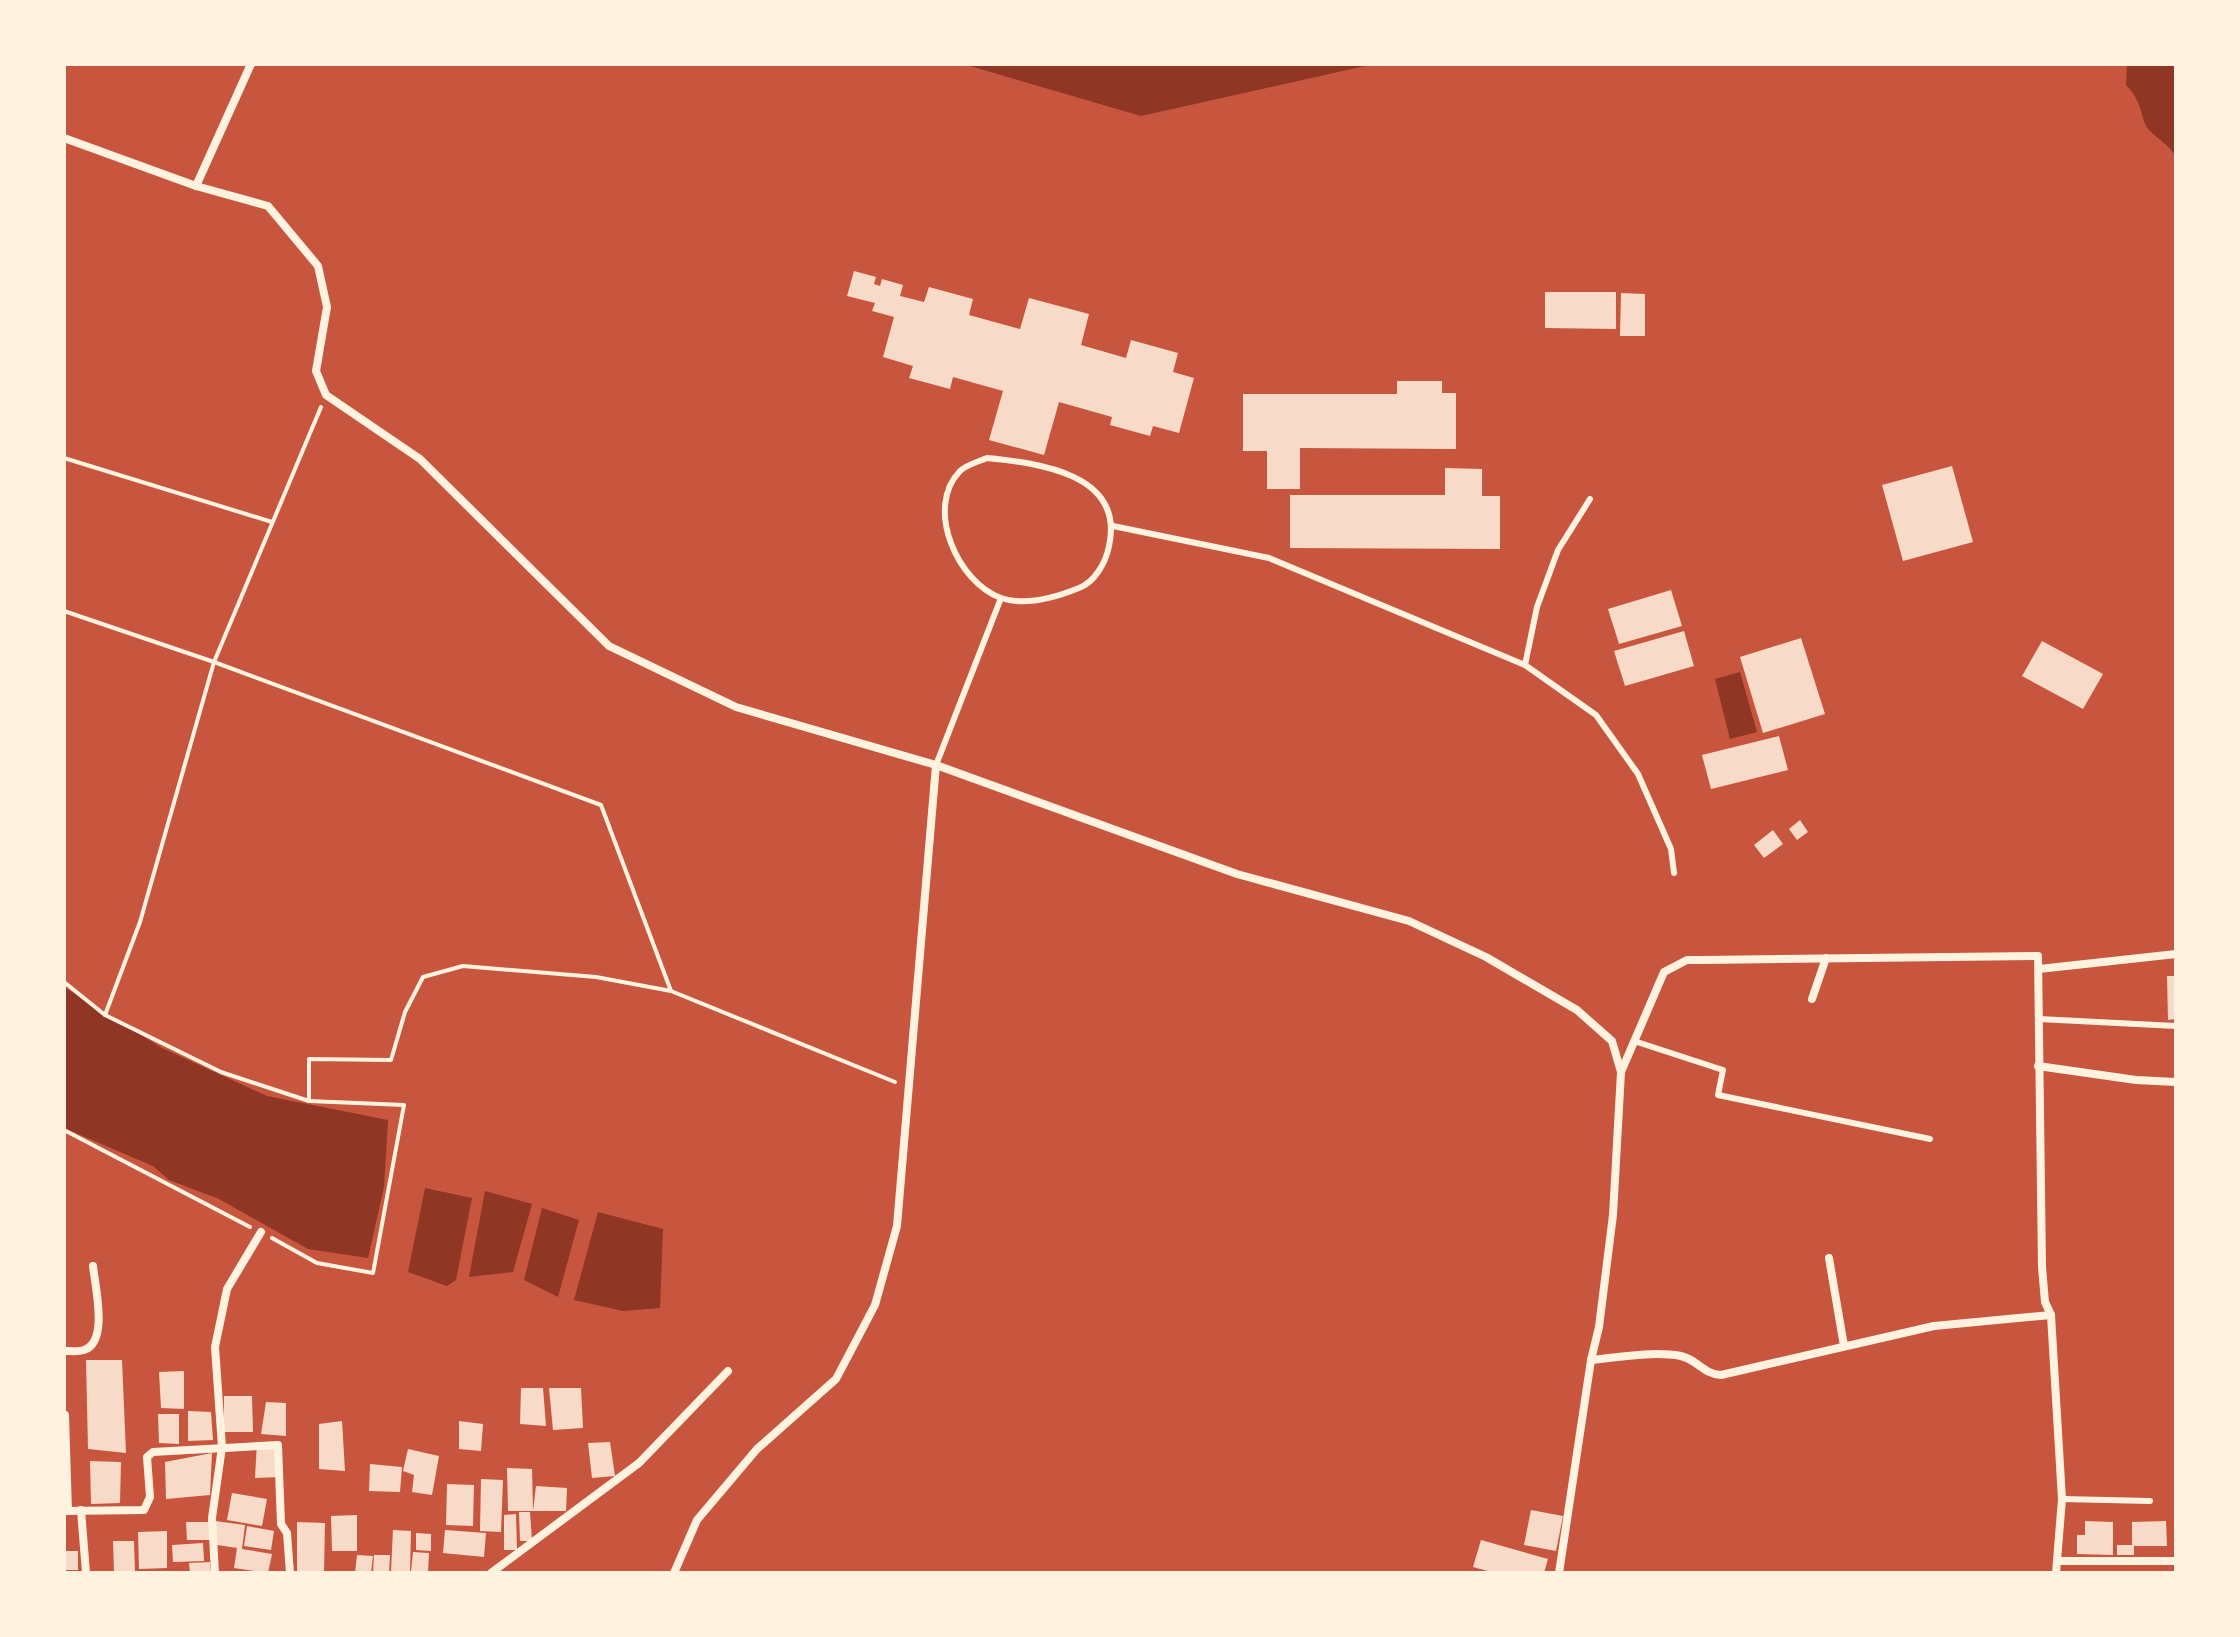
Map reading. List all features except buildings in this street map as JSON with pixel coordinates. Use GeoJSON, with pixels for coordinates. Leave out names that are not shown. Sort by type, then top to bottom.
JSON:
{"type":"FeatureCollection","features":[{"type":"Feature","properties":{"kind":"street"},"geometry":{"type":"LineString","coordinates":[[196,186],[251,64]]}},
{"type":"Feature","properties":{"kind":"street"},"geometry":{"type":"LineString","coordinates":[[64,138],[196,186],[268,206],[318,266],[327,307],[316,371],[326,395],[420,459],[609,646],[736,707],[936,765],[1237,874],[1409,921],[1486,957],[1577,1010],[1612,1041],[1621,1072],[1613,1215],[1599,1327],[1591,1360],[1559,1573]]}},
{"type":"Feature","properties":{"kind":"street"},"geometry":{"type":"LineString","coordinates":[[674,1573],[697,1520],[757,1449],[836,1379],[875,1305],[897,1226],[936,765]]}},
{"type":"Feature","properties":{"kind":"street"},"geometry":{"type":"LineString","coordinates":[[2039,969],[2176,954]]}},
{"type":"Feature","properties":{"kind":"street"},"geometry":{"type":"LineString","coordinates":[[1621,1072],[1664,972],[1687,960],[2038,956],[2042,1267],[2045,1302],[2051,1315],[2062,1499],[2056,1573]]}},
{"type":"Feature","properties":{"kind":"street"},"geometry":{"type":"LineString","coordinates":[[1812,999],[1826,958]]}},
{"type":"Feature","properties":{"kind":"street"},"geometry":{"type":"LineString","coordinates":[[2038,1066],[2136,1080],[2176,1082]]}},
{"type":"Feature","properties":{"kind":"street"},"geometry":{"type":"LineString","coordinates":[[215,1573],[212,1518],[222,1447],[215,1347],[227,1289],[261,1232]]}},
{"type":"Feature","properties":{"kind":"street"},"geometry":{"type":"LineString","coordinates":[[1829,1258],[1844,1346]]}},
{"type":"Feature","properties":{"kind":"street"},"geometry":{"type":"LineString","coordinates":[[64,1351],[85,1350],[96,1341],[99,1327],[93,1266]]}},
{"type":"Feature","properties":{"kind":"street"},"geometry":{"type":"LineString","coordinates":[[1591,1360],[1655,1355],[1684,1357],[1702,1371],[1721,1375],[1934,1326],[2051,1315]]}},
{"type":"Feature","properties":{"kind":"street"},"geometry":{"type":"LineString","coordinates":[[491,1573],[639,1463],[728,1371]]}},
{"type":"Feature","properties":{"kind":"street"},"geometry":{"type":"LineString","coordinates":[[65,1415],[66,1511],[144,1510],[150,1497],[147,1457],[153,1452],[278,1445],[281,1524],[287,1533],[290,1573]]}},
{"type":"Feature","properties":{"kind":"street"},"geometry":{"type":"LineString","coordinates":[[81,1510],[86,1573]]}},
{"type":"Feature","properties":{"kind":"street"},"geometry":{"type":"LineString","coordinates":[[2058,1561],[2176,1561]]}},
{"type":"Feature","properties":{"kind":"lane"},"geometry":{"type":"LineString","coordinates":[[987,458],[1030,462],[1081,480],[1105,501],[1113,526],[1106,558],[1087,585],[1047,598],[1001,598],[976,580],[955,556],[946,527],[950,486],[961,470],[987,458]]}},
{"type":"Feature","properties":{"kind":"lane"},"geometry":{"type":"LineString","coordinates":[[1525,665],[1537,607],[1558,550],[1590,499]]}},
{"type":"Feature","properties":{"kind":"lane"},"geometry":{"type":"LineString","coordinates":[[1113,526],[1269,558],[1525,665],[1596,715],[1638,774],[1671,849],[1674,873]]}},
{"type":"Feature","properties":{"kind":"lane"},"geometry":{"type":"LineString","coordinates":[[936,765],[1001,598]]}},
{"type":"Feature","properties":{"kind":"lane"},"geometry":{"type":"LineString","coordinates":[[2039,1019],[2176,1026]]}},
{"type":"Feature","properties":{"kind":"lane"},"geometry":{"type":"LineString","coordinates":[[1634,1041],[1723,1070],[1718,1095],[1930,1139]]}},
{"type":"Feature","properties":{"kind":"lane"},"geometry":{"type":"LineString","coordinates":[[2062,1499],[2150,1501]]}},
{"type":"Feature","properties":{"kind":"path"},"geometry":{"type":"LineString","coordinates":[[105,1015],[140,922],[214,662],[326,395]]}},
{"type":"Feature","properties":{"kind":"path"},"geometry":{"type":"LineString","coordinates":[[64,458],[272,522]]}},
{"type":"Feature","properties":{"kind":"path"},"geometry":{"type":"LineString","coordinates":[[64,611],[214,662],[601,805],[671,991]]}},
{"type":"Feature","properties":{"kind":"path"},"geometry":{"type":"LineString","coordinates":[[309,1101],[309,1059],[391,1060],[405,1012],[423,977],[463,966],[596,977],[671,991],[909,1087]]}},
{"type":"Feature","properties":{"kind":"path"},"geometry":{"type":"LineString","coordinates":[[64,982],[105,1015],[221,1072],[309,1101],[404,1105],[373,1273],[317,1263],[64,1130]]}},
{"type":"Feature","properties":{"kind":"shaded area"},"geometry":{"type":"Polygon","coordinates":[[[963,64],[1374,64],[1141,116],[963,64]]]}},
{"type":"Feature","properties":{"kind":"shaded area"},"geometry":{"type":"Polygon","coordinates":[[[2127,64],[2176,64],[2176,158],[2171,149],[2146,126],[2136,98],[2126,85],[2127,64]]]}},
{"type":"Feature","properties":{"kind":"shaded area"},"geometry":{"type":"Polygon","coordinates":[[[1740,672],[1757,732],[1730,739],[1715,679],[1740,672]]]}},
{"type":"Feature","properties":{"kind":"shaded area"},"geometry":{"type":"Polygon","coordinates":[[[64,987],[162,1048],[267,1096],[388,1120],[384,1187],[368,1258],[308,1249],[219,1199],[169,1180],[153,1166],[64,1128],[64,987]]]}},
{"type":"Feature","properties":{"kind":"shaded area"},"geometry":{"type":"Polygon","coordinates":[[[425,1188],[472,1198],[456,1280],[447,1286],[408,1272],[425,1188]]]}},
{"type":"Feature","properties":{"kind":"shaded area"},"geometry":{"type":"Polygon","coordinates":[[[485,1191],[532,1204],[513,1272],[469,1277],[485,1191]]]}},
{"type":"Feature","properties":{"kind":"shaded area"},"geometry":{"type":"Polygon","coordinates":[[[542,1208],[579,1220],[558,1297],[524,1280],[542,1208]]]}},
{"type":"Feature","properties":{"kind":"shaded area"},"geometry":{"type":"Polygon","coordinates":[[[598,1212],[663,1229],[660,1308],[623,1311],[574,1300],[598,1212]]]}}]}
